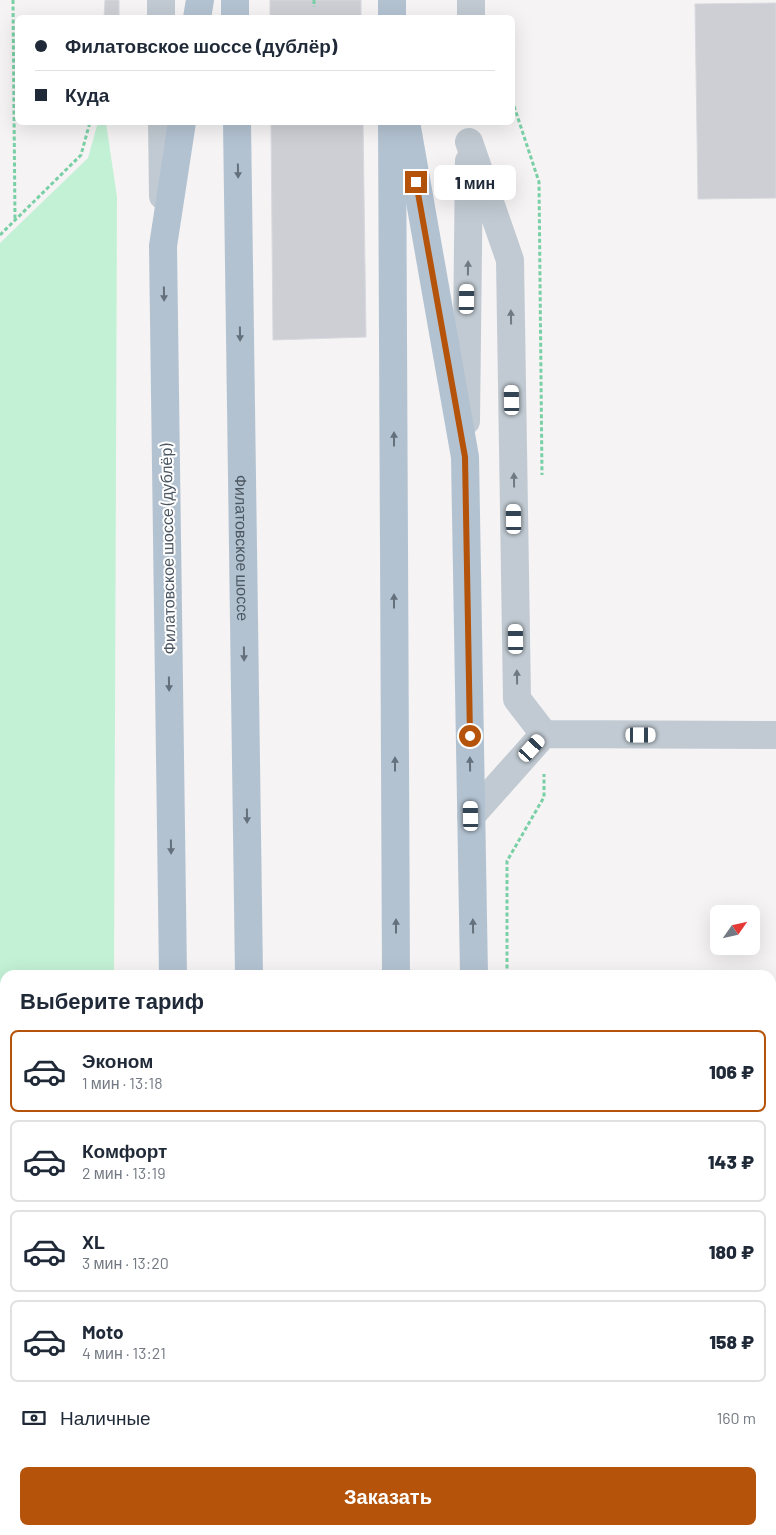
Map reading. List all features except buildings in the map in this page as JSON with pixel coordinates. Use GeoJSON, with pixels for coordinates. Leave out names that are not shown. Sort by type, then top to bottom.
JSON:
{"type":"FeatureCollection","features":[{"type":"Feature","properties":{"kind":"main road"},"geometry":{"type":"LineString","coordinates":[[198,15],[200,0]]}},
{"type":"Feature","properties":{"kind":"main road"},"geometry":{"type":"LineString","coordinates":[[235,0],[235,15]]}},
{"type":"Feature","properties":{"kind":"main road"},"geometry":{"type":"LineString","coordinates":[[392,0],[392,15]]}},
{"type":"Feature","properties":{"kind":"main road"},"geometry":{"type":"LineString","coordinates":[[163,246],[182,125]]}},
{"type":"Feature","properties":{"kind":"main road","name":"Филатовское шоссе"},"geometry":{"type":"LineString","coordinates":[[237,125],[249,970]]}},
{"type":"Feature","properties":{"kind":"main road"},"geometry":{"type":"LineString","coordinates":[[392,125],[396,970]]}},
{"type":"Feature","properties":{"kind":"main road"},"geometry":{"type":"LineString","coordinates":[[407,125],[465,457],[474,970]]}},
{"type":"Feature","properties":{"kind":"main road","name":"Филатовское шоссе (дублёр)"},"geometry":{"type":"LineString","coordinates":[[163,246],[173,970]]}},
{"type":"Feature","properties":{"kind":"street"},"geometry":{"type":"LineString","coordinates":[[161,0],[161,15]]}},
{"type":"Feature","properties":{"kind":"street"},"geometry":{"type":"LineString","coordinates":[[471,0],[471,15]]}},
{"type":"Feature","properties":{"kind":"street","name":"Филатовское шоссе (дублёр)"},"geometry":{"type":"LineString","coordinates":[[162,125],[163,246]]}},
{"type":"Feature","properties":{"kind":"street"},"geometry":{"type":"LineString","coordinates":[[465,457],[470,132]]}},
{"type":"Feature","properties":{"kind":"street"},"geometry":{"type":"LineString","coordinates":[[470,132],[510,260],[517,699],[544,734]]}},
{"type":"Feature","properties":{"kind":"street"},"geometry":{"type":"LineString","coordinates":[[471,816],[544,734],[776,735]]}},
{"type":"Feature","properties":{"kind":"path"},"geometry":{"type":"LineString","coordinates":[[13,0],[15,220]]}},
{"type":"Feature","properties":{"kind":"path"},"geometry":{"type":"LineString","coordinates":[[314,0],[314,7]]}},
{"type":"Feature","properties":{"kind":"path"},"geometry":{"type":"LineString","coordinates":[[0,235],[81,155],[89,125]]}},
{"type":"Feature","properties":{"kind":"green space"},"geometry":{"type":"Polygon","coordinates":[[[97,125],[106,125],[117,197],[114,970],[0,970],[0,243],[88,158],[97,125]]]}},
{"type":"Feature","properties":{"kind":"route"},"geometry":{"type":"LineString","coordinates":[[416,182],[465,457],[470,736]]}}]}
